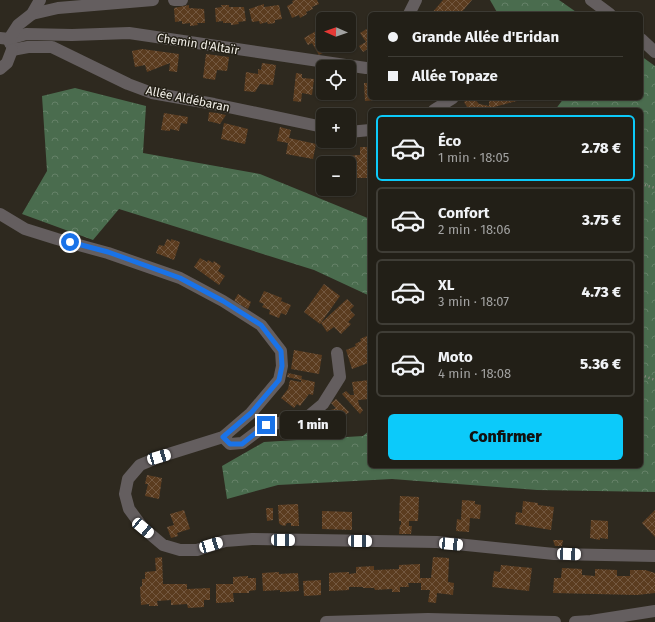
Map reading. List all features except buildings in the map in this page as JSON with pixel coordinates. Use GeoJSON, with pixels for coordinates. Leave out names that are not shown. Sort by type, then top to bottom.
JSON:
{"type":"FeatureCollection","features":[{"type":"Feature","properties":{"kind":"street"},"geometry":{"type":"LineString","coordinates":[[0,69],[7,63],[7,42],[18,25],[32,14],[40,0]]}},
{"type":"Feature","properties":{"kind":"street"},"geometry":{"type":"LineString","coordinates":[[32,14],[58,8],[153,0]]}},
{"type":"Feature","properties":{"kind":"street"},"geometry":{"type":"LineString","coordinates":[[174,0],[182,0]]}},
{"type":"Feature","properties":{"kind":"street"},"geometry":{"type":"LineString","coordinates":[[410,12],[416,0]]}},
{"type":"Feature","properties":{"kind":"street"},"geometry":{"type":"LineString","coordinates":[[591,0],[607,12]]}},
{"type":"Feature","properties":{"kind":"street","name":"Chemin d'Altaïr"},"geometry":{"type":"LineString","coordinates":[[7,42],[26,34],[72,35],[130,33],[368,68]]}},
{"type":"Feature","properties":{"kind":"street"},"geometry":{"type":"LineString","coordinates":[[66,54],[65,44],[72,35]]}},
{"type":"Feature","properties":{"kind":"street"},"geometry":{"type":"LineString","coordinates":[[643,41],[655,52]]}},
{"type":"Feature","properties":{"kind":"street","name":"Allée Aldébaran"},"geometry":{"type":"LineString","coordinates":[[7,42],[28,47],[52,47],[128,84],[152,93],[214,104],[316,126]]}},
{"type":"Feature","properties":{"kind":"street"},"geometry":{"type":"LineString","coordinates":[[437,108],[450,100]]}},
{"type":"Feature","properties":{"kind":"street"},"geometry":{"type":"LineString","coordinates":[[356,131],[368,130]]}},
{"type":"Feature","properties":{"kind":"street"},"geometry":{"type":"LineString","coordinates":[[0,214],[25,229],[108,252],[180,278],[223,301],[261,325],[281,351],[282,366],[279,380],[251,413],[223,437],[159,457],[140,465],[128,479],[125,494],[129,509],[143,528],[163,545],[180,550],[197,550],[225,541],[252,540],[436,542],[554,554],[655,556]]}},
{"type":"Feature","properties":{"kind":"street"},"geometry":{"type":"LineString","coordinates":[[223,437],[230,444],[242,444],[266,425],[306,419],[323,404],[340,377],[337,353]]}},
{"type":"Feature","properties":{"kind":"street"},"geometry":{"type":"LineString","coordinates":[[575,622],[591,621],[655,610]]}},
{"type":"Feature","properties":{"kind":"street"},"geometry":{"type":"LineString","coordinates":[[326,622],[428,619],[555,622]]}},
{"type":"Feature","properties":{"kind":"path"},"geometry":{"type":"LineString","coordinates":[[643,185],[655,188]]}},
{"type":"Feature","properties":{"kind":"path"},"geometry":{"type":"LineString","coordinates":[[643,376],[655,380]]}},
{"type":"Feature","properties":{"kind":"green space"},"geometry":{"type":"Polygon","coordinates":[[[490,0],[559,0],[576,12],[497,12],[490,0]]]}},
{"type":"Feature","properties":{"kind":"green space"},"geometry":{"type":"Polygon","coordinates":[[[643,57],[655,66],[655,492],[537,490],[392,479],[278,485],[227,499],[222,466],[264,442],[363,436],[368,432],[368,468],[643,468],[643,108],[556,108],[562,100],[643,100],[643,57]]]}},
{"type":"Feature","properties":{"kind":"green space"},"geometry":{"type":"Polygon","coordinates":[[[75,88],[146,106],[143,153],[260,174],[368,218],[368,295],[314,270],[119,209],[93,240],[22,214],[47,171],[42,96],[75,88]]]}},
{"type":"Feature","properties":{"kind":"route"},"geometry":{"type":"LineString","coordinates":[[70,242],[108,252],[180,278],[242,312],[261,325],[281,351],[282,366],[279,380],[251,413],[223,437],[230,444],[242,444],[266,425]]}}]}
